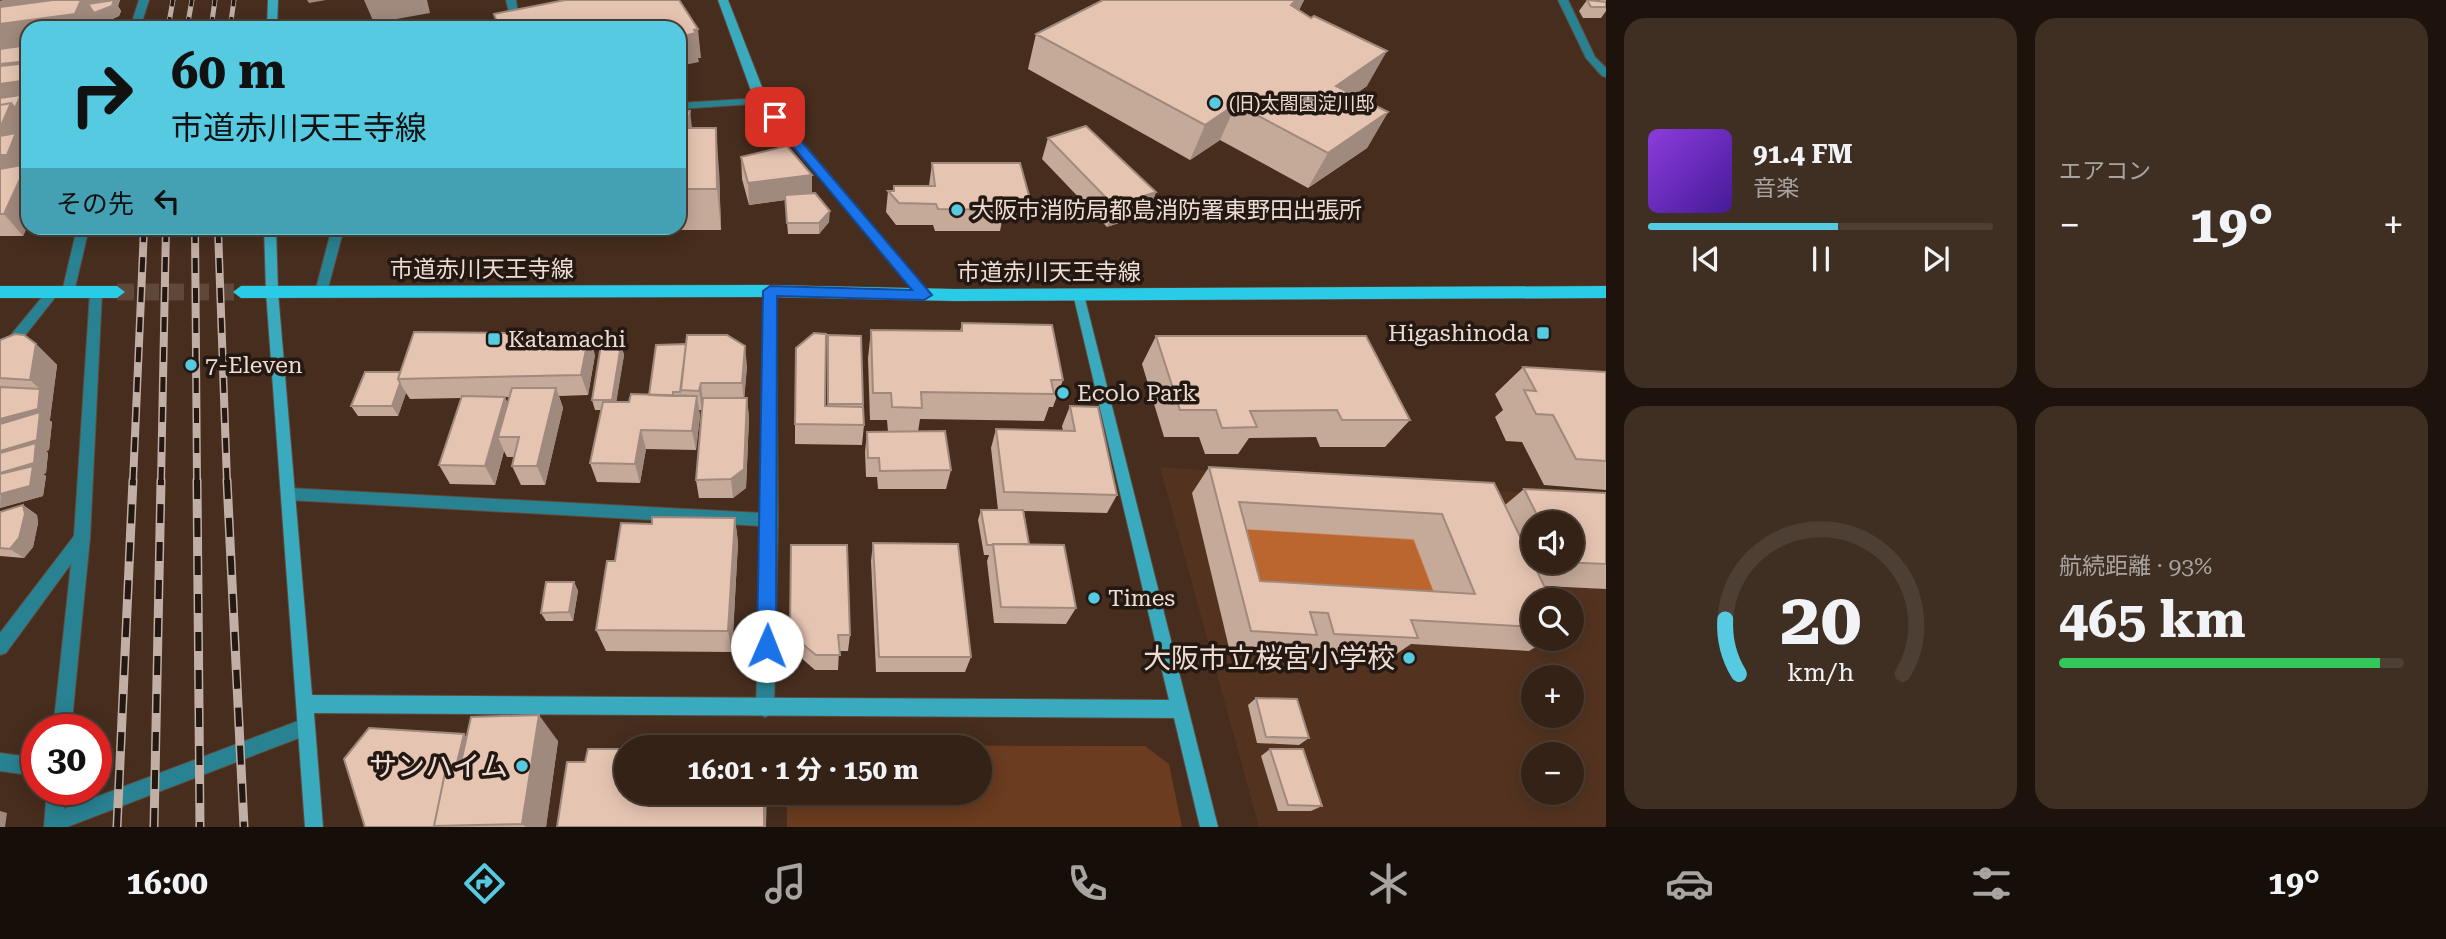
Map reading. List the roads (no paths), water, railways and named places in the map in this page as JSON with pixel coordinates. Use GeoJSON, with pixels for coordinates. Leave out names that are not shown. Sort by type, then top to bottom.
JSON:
{"type":"FeatureCollection","features":[{"type":"Feature","properties":{"kind":"main road","name":"市道赤川天王寺線"},"geometry":{"type":"LineString","coordinates":[[241,292],[770,291],[924,295],[1606,292]]}},
{"type":"Feature","properties":{"kind":"main road"},"geometry":{"type":"LineString","coordinates":[[0,292],[117,292]]}},
{"type":"Feature","properties":{"kind":"street"},"geometry":{"type":"LineString","coordinates":[[135,21],[144,0]]}},
{"type":"Feature","properties":{"kind":"street"},"geometry":{"type":"LineString","coordinates":[[272,21],[273,0]]}},
{"type":"Feature","properties":{"kind":"street"},"geometry":{"type":"LineString","coordinates":[[510,0],[516,21],[528,18]]}},
{"type":"Feature","properties":{"kind":"street"},"geometry":{"type":"LineString","coordinates":[[723,0],[762,101],[924,295]]}},
{"type":"Feature","properties":{"kind":"street"},"geometry":{"type":"LineString","coordinates":[[1563,0],[1591,58],[1606,74]]}},
{"type":"Feature","properties":{"kind":"street"},"geometry":{"type":"LineString","coordinates":[[686,106],[762,101]]}},
{"type":"Feature","properties":{"kind":"street"},"geometry":{"type":"LineString","coordinates":[[0,357],[61,292],[81,235]]}},
{"type":"Feature","properties":{"kind":"street"},"geometry":{"type":"LineString","coordinates":[[270,235],[272,292],[314,827]]}},
{"type":"Feature","properties":{"kind":"street"},"geometry":{"type":"LineString","coordinates":[[321,292],[336,235]]}},
{"type":"Feature","properties":{"kind":"street"},"geometry":{"type":"LineString","coordinates":[[765,708],[770,520],[770,291]]}},
{"type":"Feature","properties":{"kind":"street"},"geometry":{"type":"LineString","coordinates":[[64,714],[82,538],[96,292]]}},
{"type":"Feature","properties":{"kind":"street"},"geometry":{"type":"LineString","coordinates":[[1079,294],[1209,827]]}},
{"type":"Feature","properties":{"kind":"street"},"geometry":{"type":"LineString","coordinates":[[288,494],[770,520]]}},
{"type":"Feature","properties":{"kind":"street"},"geometry":{"type":"LineString","coordinates":[[0,647],[82,538]]}},
{"type":"Feature","properties":{"kind":"street"},"geometry":{"type":"LineString","coordinates":[[304,704],[1180,709]]}},
{"type":"Feature","properties":{"kind":"street"},"geometry":{"type":"LineString","coordinates":[[55,805],[53,825],[306,727]]}},
{"type":"Feature","properties":{"kind":"street"},"geometry":{"type":"LineString","coordinates":[[0,762],[21,764]]}},
{"type":"Feature","properties":{"kind":"tunnel"},"geometry":{"type":"LineString","coordinates":[[117,292],[241,292]]}},
{"type":"Feature","properties":{"kind":"railway"},"geometry":{"type":"LineString","coordinates":[[169,21],[173,0]]}},
{"type":"Feature","properties":{"kind":"railway"},"geometry":{"type":"LineString","coordinates":[[188,21],[192,0]]}},
{"type":"Feature","properties":{"kind":"railway"},"geometry":{"type":"LineString","coordinates":[[212,21],[215,0]]}},
{"type":"Feature","properties":{"kind":"railway"},"geometry":{"type":"LineString","coordinates":[[231,21],[234,0]]}},
{"type":"Feature","properties":{"kind":"railway"},"geometry":{"type":"LineString","coordinates":[[133,482],[144,235]]}},
{"type":"Feature","properties":{"kind":"railway"},"geometry":{"type":"LineString","coordinates":[[161,482],[166,235]]}},
{"type":"Feature","properties":{"kind":"railway"},"geometry":{"type":"LineString","coordinates":[[195,235],[197,482]]}},
{"type":"Feature","properties":{"kind":"railway"},"geometry":{"type":"LineString","coordinates":[[218,235],[227,482]]}},
{"type":"Feature","properties":{"kind":"railway"},"geometry":{"type":"LineString","coordinates":[[117,827],[133,480]]}},
{"type":"Feature","properties":{"kind":"railway"},"geometry":{"type":"LineString","coordinates":[[154,827],[161,480]]}},
{"type":"Feature","properties":{"kind":"railway"},"geometry":{"type":"LineString","coordinates":[[197,480],[200,827]]}},
{"type":"Feature","properties":{"kind":"railway"},"geometry":{"type":"LineString","coordinates":[[227,480],[244,827]]}},
{"type":"Feature","properties":{"kind":"place","name":"(旧)太閤園淀川邸"},"geometry":{"type":"Point","coordinates":[1215,103]}},
{"type":"Feature","properties":{"kind":"place","name":"大阪市消防局都島消防署東野田出張所"},"geometry":{"type":"Point","coordinates":[957,210]}},
{"type":"Feature","properties":{"kind":"place","name":"Higashinoda"},"geometry":{"type":"Point","coordinates":[1543,333]}},
{"type":"Feature","properties":{"kind":"place","name":"Katamachi"},"geometry":{"type":"Point","coordinates":[494,339]}},
{"type":"Feature","properties":{"kind":"place","name":"7-Eleven"},"geometry":{"type":"Point","coordinates":[191,365]}},
{"type":"Feature","properties":{"kind":"place","name":"Ecolo Park"},"geometry":{"type":"Point","coordinates":[1063,393]}},
{"type":"Feature","properties":{"kind":"place","name":"Times"},"geometry":{"type":"Point","coordinates":[1094,598]}},
{"type":"Feature","properties":{"kind":"place","name":"大阪市立桜宮小学校"},"geometry":{"type":"Point","coordinates":[1409,658]}},
{"type":"Feature","properties":{"kind":"place","name":"サンハイム"},"geometry":{"type":"Point","coordinates":[522,766]}}]}
